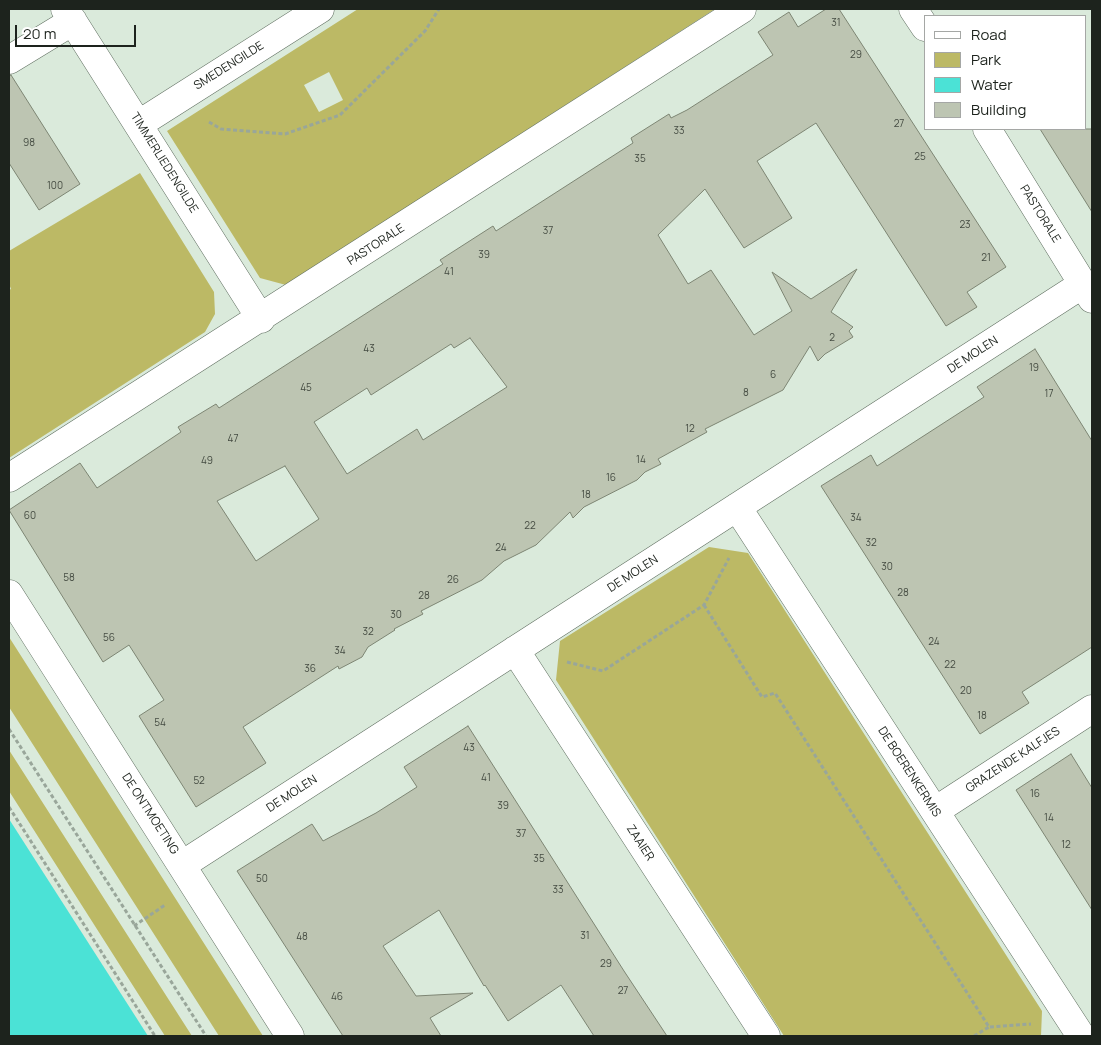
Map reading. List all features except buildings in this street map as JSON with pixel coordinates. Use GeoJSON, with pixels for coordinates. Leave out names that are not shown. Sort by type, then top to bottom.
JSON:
{"type":"FeatureCollection","features":[{"type":"Feature","properties":{"kind":"street","name":"SMEDENGILDE"},"geometry":{"type":"LineString","coordinates":[[139,124],[320,9]]}},
{"type":"Feature","properties":{"kind":"street","name":"PASTORALE"},"geometry":{"type":"LineString","coordinates":[[9,478],[261,319],[742,9]]}},
{"type":"Feature","properties":{"kind":"street"},"geometry":{"type":"LineString","coordinates":[[913,9],[924,26]]}},
{"type":"Feature","properties":{"kind":"street","name":"TIMMERLIEDENGILDE"},"geometry":{"type":"LineString","coordinates":[[69,15],[261,319]]}},
{"type":"Feature","properties":{"kind":"street"},"geometry":{"type":"LineString","coordinates":[[9,60],[69,15]]}},
{"type":"Feature","properties":{"kind":"street","name":"PASTORALE"},"geometry":{"type":"LineString","coordinates":[[988,130],[1087,292]]}},
{"type":"Feature","properties":{"kind":"street","name":"DE MOLEN"},"geometry":{"type":"LineString","coordinates":[[182,865],[515,650],[742,515],[1087,292]]}},
{"type":"Feature","properties":{"kind":"street","name":"DE BOERENKERMIS"},"geometry":{"type":"LineString","coordinates":[[742,515],[1076,1028]]}},
{"type":"Feature","properties":{"kind":"street","name":"DE ONTMOETING"},"geometry":{"type":"LineString","coordinates":[[9,594],[290,1036]]}},
{"type":"Feature","properties":{"kind":"street","name":"ZAAIER"},"geometry":{"type":"LineString","coordinates":[[515,650],[766,1036]]}},
{"type":"Feature","properties":{"kind":"street","name":"GRAZENDE KALFJES"},"geometry":{"type":"LineString","coordinates":[[935,811],[1092,709]]}},
{"type":"Feature","properties":{"kind":"path"},"geometry":{"type":"LineString","coordinates":[[175,100],[221,129],[285,134],[340,115],[425,32],[440,9]]}},
{"type":"Feature","properties":{"kind":"path"},"geometry":{"type":"LineString","coordinates":[[515,650],[604,671],[704,605],[742,515]]}},
{"type":"Feature","properties":{"kind":"path"},"geometry":{"type":"LineString","coordinates":[[704,605],[762,697],[775,693],[989,1027]]}},
{"type":"Feature","properties":{"kind":"path"},"geometry":{"type":"LineString","coordinates":[[9,729],[206,1036]]}},
{"type":"Feature","properties":{"kind":"path"},"geometry":{"type":"LineString","coordinates":[[9,807],[155,1036]]}},
{"type":"Feature","properties":{"kind":"path"},"geometry":{"type":"LineString","coordinates":[[974,1036],[989,1027],[1076,1028]]}},
{"type":"Feature","properties":{"kind":"green space"},"geometry":{"type":"Polygon","coordinates":[[[358,9],[715,9],[286,285],[260,278],[167,131],[358,9]],[[329,72],[304,85],[319,112],[343,100],[329,72]]]}},
{"type":"Feature","properties":{"kind":"green space"},"geometry":{"type":"Polygon","coordinates":[[[140,173],[214,292],[215,314],[205,332],[9,458],[9,290],[11,289],[9,284],[9,251],[140,173]]]}},
{"type":"Feature","properties":{"kind":"green space"},"geometry":{"type":"Polygon","coordinates":[[[709,547],[748,553],[1042,1011],[1041,1036],[784,1036],[556,680],[560,641],[709,547]]]}},
{"type":"Feature","properties":{"kind":"green space"},"geometry":{"type":"Polygon","coordinates":[[[9,637],[263,1036],[219,1036],[9,707],[9,637]]]}},
{"type":"Feature","properties":{"kind":"green space"},"geometry":{"type":"Polygon","coordinates":[[[9,750],[192,1036],[165,1036],[9,791],[9,750]]]}},
{"type":"Feature","properties":{"kind":"water"},"geometry":{"type":"Polygon","coordinates":[[[9,819],[148,1036],[9,1036],[9,819]]]}}]}
